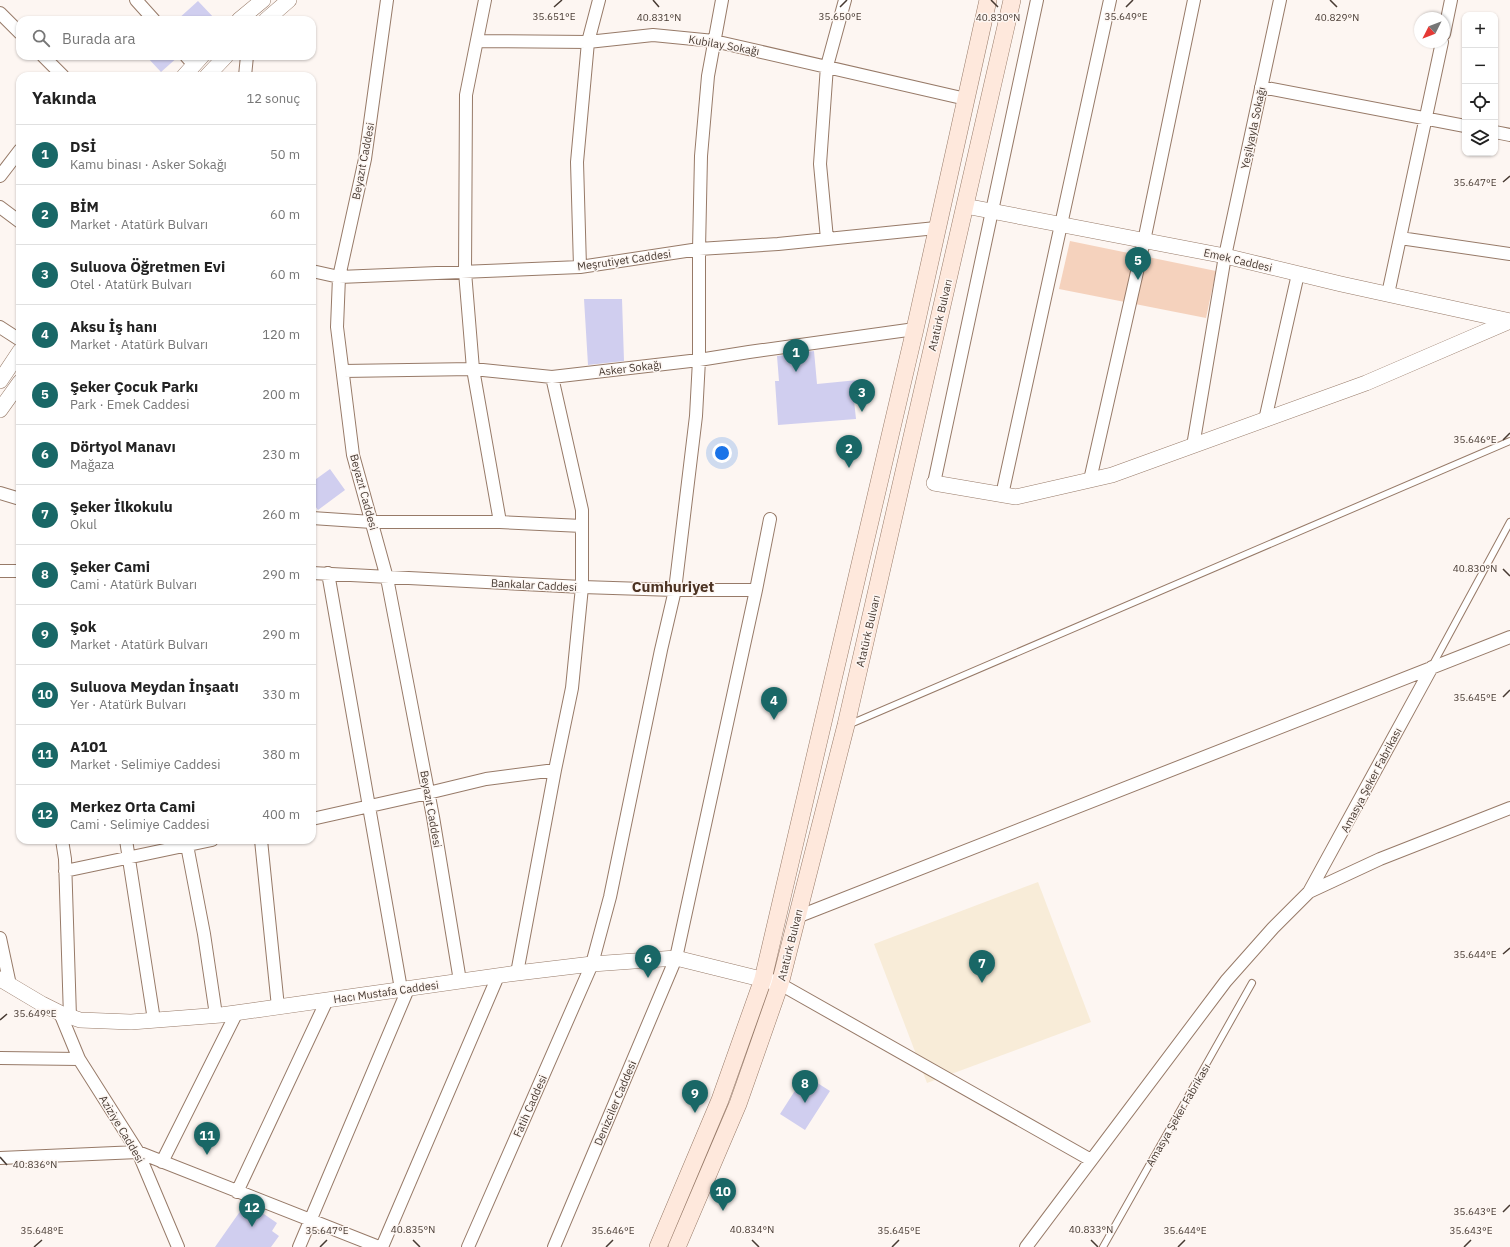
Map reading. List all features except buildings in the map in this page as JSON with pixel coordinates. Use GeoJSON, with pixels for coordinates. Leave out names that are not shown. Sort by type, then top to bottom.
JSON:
{"type":"FeatureCollection","features":[{"type":"Feature","properties":{"kind":"main road","name":"Atatürk Bulvarı"},"geometry":{"type":"LineString","coordinates":[[658,1247],[720,1100],[763,979],[915,329],[936,228],[988,0]]}},
{"type":"Feature","properties":{"kind":"main road","name":"Atatürk Bulvarı"},"geometry":{"type":"LineString","coordinates":[[676,1247],[738,1104],[780,984],[846,725],[1012,0]]}},
{"type":"Feature","properties":{"kind":"street"},"geometry":{"type":"LineString","coordinates":[[136,0],[150,16]]}},
{"type":"Feature","properties":{"kind":"street"},"geometry":{"type":"LineString","coordinates":[[271,16],[289,0]]}},
{"type":"Feature","properties":{"kind":"street","name":"Beyazıt Caddesi"},"geometry":{"type":"LineString","coordinates":[[387,0],[366,159],[339,277],[337,327],[353,455],[388,578],[428,793],[460,981]]}},
{"type":"Feature","properties":{"kind":"street"},"geometry":{"type":"LineString","coordinates":[[485,0],[466,95],[465,272],[473,369],[500,522]]}},
{"type":"Feature","properties":{"kind":"street"},"geometry":{"type":"LineString","coordinates":[[580,267],[577,162],[588,42],[599,0]]}},
{"type":"Feature","properties":{"kind":"street","name":"Fatih Caddesi"},"geometry":{"type":"LineString","coordinates":[[468,1247],[592,964],[610,897],[660,650],[674,590],[696,416],[699,360],[701,156],[708,76],[722,0]]}},
{"type":"Feature","properties":{"kind":"street"},"geometry":{"type":"LineString","coordinates":[[827,239],[820,164],[827,66],[845,0]]}},
{"type":"Feature","properties":{"kind":"street"},"geometry":{"type":"LineString","coordinates":[[1037,0],[934,483],[1016,497],[1112,475],[1366,383],[1510,321]]}},
{"type":"Feature","properties":{"kind":"street"},"geometry":{"type":"LineString","coordinates":[[1002,495],[1110,0]]}},
{"type":"Feature","properties":{"kind":"street"},"geometry":{"type":"LineString","coordinates":[[1090,480],[1144,241],[1194,0]]}},
{"type":"Feature","properties":{"kind":"street","name":"Yeşilyayla Sokağı"},"geometry":{"type":"LineString","coordinates":[[1193,446],[1225,256],[1280,0]]}},
{"type":"Feature","properties":{"kind":"street"},"geometry":{"type":"LineString","coordinates":[[1449,12],[1451,0]]}},
{"type":"Feature","properties":{"kind":"street"},"geometry":{"type":"LineString","coordinates":[[243,16],[259,1]]}},
{"type":"Feature","properties":{"kind":"street"},"geometry":{"type":"LineString","coordinates":[[0,13],[16,29]]}},
{"type":"Feature","properties":{"kind":"street","name":"Kubilay Sokağı"},"geometry":{"type":"LineString","coordinates":[[477,41],[588,42],[652,35],[714,41],[966,99]]}},
{"type":"Feature","properties":{"kind":"street"},"geometry":{"type":"LineString","coordinates":[[1388,294],[1441,48]]}},
{"type":"Feature","properties":{"kind":"street"},"geometry":{"type":"LineString","coordinates":[[47,60],[59,72]]}},
{"type":"Feature","properties":{"kind":"street"},"geometry":{"type":"LineString","coordinates":[[186,72],[193,60]]}},
{"type":"Feature","properties":{"kind":"street"},"geometry":{"type":"LineString","coordinates":[[211,72],[222,60]]}},
{"type":"Feature","properties":{"kind":"street"},"geometry":{"type":"LineString","coordinates":[[245,72],[247,60]]}},
{"type":"Feature","properties":{"kind":"street"},"geometry":{"type":"LineString","coordinates":[[1261,87],[1462,125]]}},
{"type":"Feature","properties":{"kind":"street"},"geometry":{"type":"LineString","coordinates":[[1498,133],[1510,135]]}},
{"type":"Feature","properties":{"kind":"street"},"geometry":{"type":"LineString","coordinates":[[0,176],[16,155]]}},
{"type":"Feature","properties":{"kind":"street","name":"Emek Caddesi"},"geometry":{"type":"LineString","coordinates":[[965,206],[1225,256],[1298,274],[1510,321]]}},
{"type":"Feature","properties":{"kind":"street"},"geometry":{"type":"LineString","coordinates":[[0,207],[16,219]]}},
{"type":"Feature","properties":{"kind":"street","name":"Meşrutiyet Caddesi"},"geometry":{"type":"LineString","coordinates":[[316,272],[339,277],[580,267],[699,249],[827,239],[936,228]]}},
{"type":"Feature","properties":{"kind":"street"},"geometry":{"type":"LineString","coordinates":[[1400,238],[1510,254]]}},
{"type":"Feature","properties":{"kind":"street"},"geometry":{"type":"LineString","coordinates":[[1265,420],[1298,274]]}},
{"type":"Feature","properties":{"kind":"street"},"geometry":{"type":"LineString","coordinates":[[0,327],[16,337]]}},
{"type":"Feature","properties":{"kind":"street","name":"Asker Sokağı"},"geometry":{"type":"LineString","coordinates":[[343,371],[473,369],[552,377],[699,360],[915,329]]}},
{"type":"Feature","properties":{"kind":"street"},"geometry":{"type":"LineString","coordinates":[[0,380],[16,358]]}},
{"type":"Feature","properties":{"kind":"street"},"geometry":{"type":"LineString","coordinates":[[517,973],[572,688],[582,587],[582,510],[552,377]]}},
{"type":"Feature","properties":{"kind":"street"},"geometry":{"type":"LineString","coordinates":[[0,410],[16,388]]}},
{"type":"Feature","properties":{"kind":"street"},"geometry":{"type":"LineString","coordinates":[[0,493],[16,497]]}},
{"type":"Feature","properties":{"kind":"street"},"geometry":{"type":"LineString","coordinates":[[316,518],[372,522],[500,522],[582,526]]}},
{"type":"Feature","properties":{"kind":"street","name":"Denizciler Caddesi"},"geometry":{"type":"LineString","coordinates":[[554,1247],[676,958],[770,519]]}},
{"type":"Feature","properties":{"kind":"street"},"geometry":{"type":"LineString","coordinates":[[0,571],[16,571]]}},
{"type":"Feature","properties":{"kind":"street","name":"Bankalar Caddesi"},"geometry":{"type":"LineString","coordinates":[[316,573],[388,578],[582,587],[674,590],[756,590]]}},
{"type":"Feature","properties":{"kind":"street"},"geometry":{"type":"LineString","coordinates":[[299,1247],[405,989],[369,806],[328,573]]}},
{"type":"Feature","properties":{"kind":"street"},"geometry":{"type":"LineString","coordinates":[[797,917],[1510,637]]}},
{"type":"Feature","properties":{"kind":"street","name":"Amasya Şeker Fabrikası"},"geometry":{"type":"LineString","coordinates":[[1309,892],[1432,667]]}},
{"type":"Feature","properties":{"kind":"street"},"geometry":{"type":"LineString","coordinates":[[316,818],[486,779],[555,770]]}},
{"type":"Feature","properties":{"kind":"street"},"geometry":{"type":"LineString","coordinates":[[1026,1247],[1226,980],[1273,928],[1309,892],[1380,859],[1510,808]]}},
{"type":"Feature","properties":{"kind":"street"},"geometry":{"type":"LineString","coordinates":[[62,844],[65,871],[65,1015]]}},
{"type":"Feature","properties":{"kind":"street"},"geometry":{"type":"LineString","coordinates":[[127,844],[154,1020]]}},
{"type":"Feature","properties":{"kind":"street"},"geometry":{"type":"LineString","coordinates":[[65,871],[129,858],[183,844]]}},
{"type":"Feature","properties":{"kind":"street"},"geometry":{"type":"LineString","coordinates":[[187,844],[204,934],[216,1015]]}},
{"type":"Feature","properties":{"kind":"street"},"geometry":{"type":"LineString","coordinates":[[262,844],[278,1007]]}},
{"type":"Feature","properties":{"kind":"street"},"geometry":{"type":"LineString","coordinates":[[0,938],[5,982]]}},
{"type":"Feature","properties":{"kind":"street","name":"Hacı Mustafa Caddesi"},"geometry":{"type":"LineString","coordinates":[[5,982],[65,1015],[80,1020],[131,1022],[216,1015],[592,964],[676,958],[780,984]]}},
{"type":"Feature","properties":{"kind":"street"},"geometry":{"type":"LineString","coordinates":[[0,1158],[138,1152],[237,1192],[381,1247],[498,976]]}},
{"type":"Feature","properties":{"kind":"street"},"geometry":{"type":"LineString","coordinates":[[780,984],[1091,1160]]}},
{"type":"Feature","properties":{"kind":"street"},"geometry":{"type":"LineString","coordinates":[[237,1192],[327,1000]]}},
{"type":"Feature","properties":{"kind":"street"},"geometry":{"type":"LineString","coordinates":[[162,1162],[237,1012]]}},
{"type":"Feature","properties":{"kind":"street","name":"Aziziye Caddesi"},"geometry":{"type":"LineString","coordinates":[[65,1015],[79,1059],[138,1152],[178,1247]]}},
{"type":"Feature","properties":{"kind":"street"},"geometry":{"type":"LineString","coordinates":[[0,1058],[79,1059]]}},
{"type":"Feature","properties":{"kind":"lane"},"geometry":{"type":"LineString","coordinates":[[846,725],[1510,441]]}},
{"type":"Feature","properties":{"kind":"lane"},"geometry":{"type":"LineString","coordinates":[[1432,667],[1510,522]]}},
{"type":"Feature","properties":{"kind":"lane","name":"Amasya Şeker Fabrikası"},"geometry":{"type":"LineString","coordinates":[[1103,1247],[1252,983]]}},
{"type":"Feature","properties":{"kind":"shaded area"},"geometry":{"type":"Polygon","coordinates":[[[1070,241],[1216,271],[1206,318],[1059,289],[1070,241]]]}},
{"type":"Feature","properties":{"kind":"shaded area"},"geometry":{"type":"Polygon","coordinates":[[[1038,882],[1091,1022],[927,1083],[874,944],[1038,882]]]}},
{"type":"Feature","properties":{"kind":"place","name":"Şeker Çocuk Parkı"},"geometry":{"type":"Point","coordinates":[1138,280]}},
{"type":"Feature","properties":{"kind":"place","name":"DSİ"},"geometry":{"type":"Point","coordinates":[796,372]}},
{"type":"Feature","properties":{"kind":"place","name":"Suluova Öğretmen Evi"},"geometry":{"type":"Point","coordinates":[862,412]}},
{"type":"Feature","properties":{"kind":"place","name":"BİM"},"geometry":{"type":"Point","coordinates":[849,468]}},
{"type":"Feature","properties":{"kind":"place","name":"Aksu İş hanı"},"geometry":{"type":"Point","coordinates":[774,720]}},
{"type":"Feature","properties":{"kind":"place","name":"Dörtyol Manavı"},"geometry":{"type":"Point","coordinates":[648,978]}},
{"type":"Feature","properties":{"kind":"place","name":"Şeker İlkokulu"},"geometry":{"type":"Point","coordinates":[982,983]}},
{"type":"Feature","properties":{"kind":"place","name":"Şeker Cami"},"geometry":{"type":"Point","coordinates":[805,1103]}},
{"type":"Feature","properties":{"kind":"place","name":"Şok"},"geometry":{"type":"Point","coordinates":[695,1113]}},
{"type":"Feature","properties":{"kind":"place","name":"A101"},"geometry":{"type":"Point","coordinates":[207,1155]}},
{"type":"Feature","properties":{"kind":"place","name":"Suluova Meydan İnşaatı"},"geometry":{"type":"Point","coordinates":[723,1211]}},
{"type":"Feature","properties":{"kind":"place","name":"Merkez Orta Cami"},"geometry":{"type":"Point","coordinates":[252,1227]}},
{"type":"Feature","properties":{"kind":"district","name":"Cumhuriyet"},"geometry":{"type":"Point","coordinates":[673,587]}}]}
